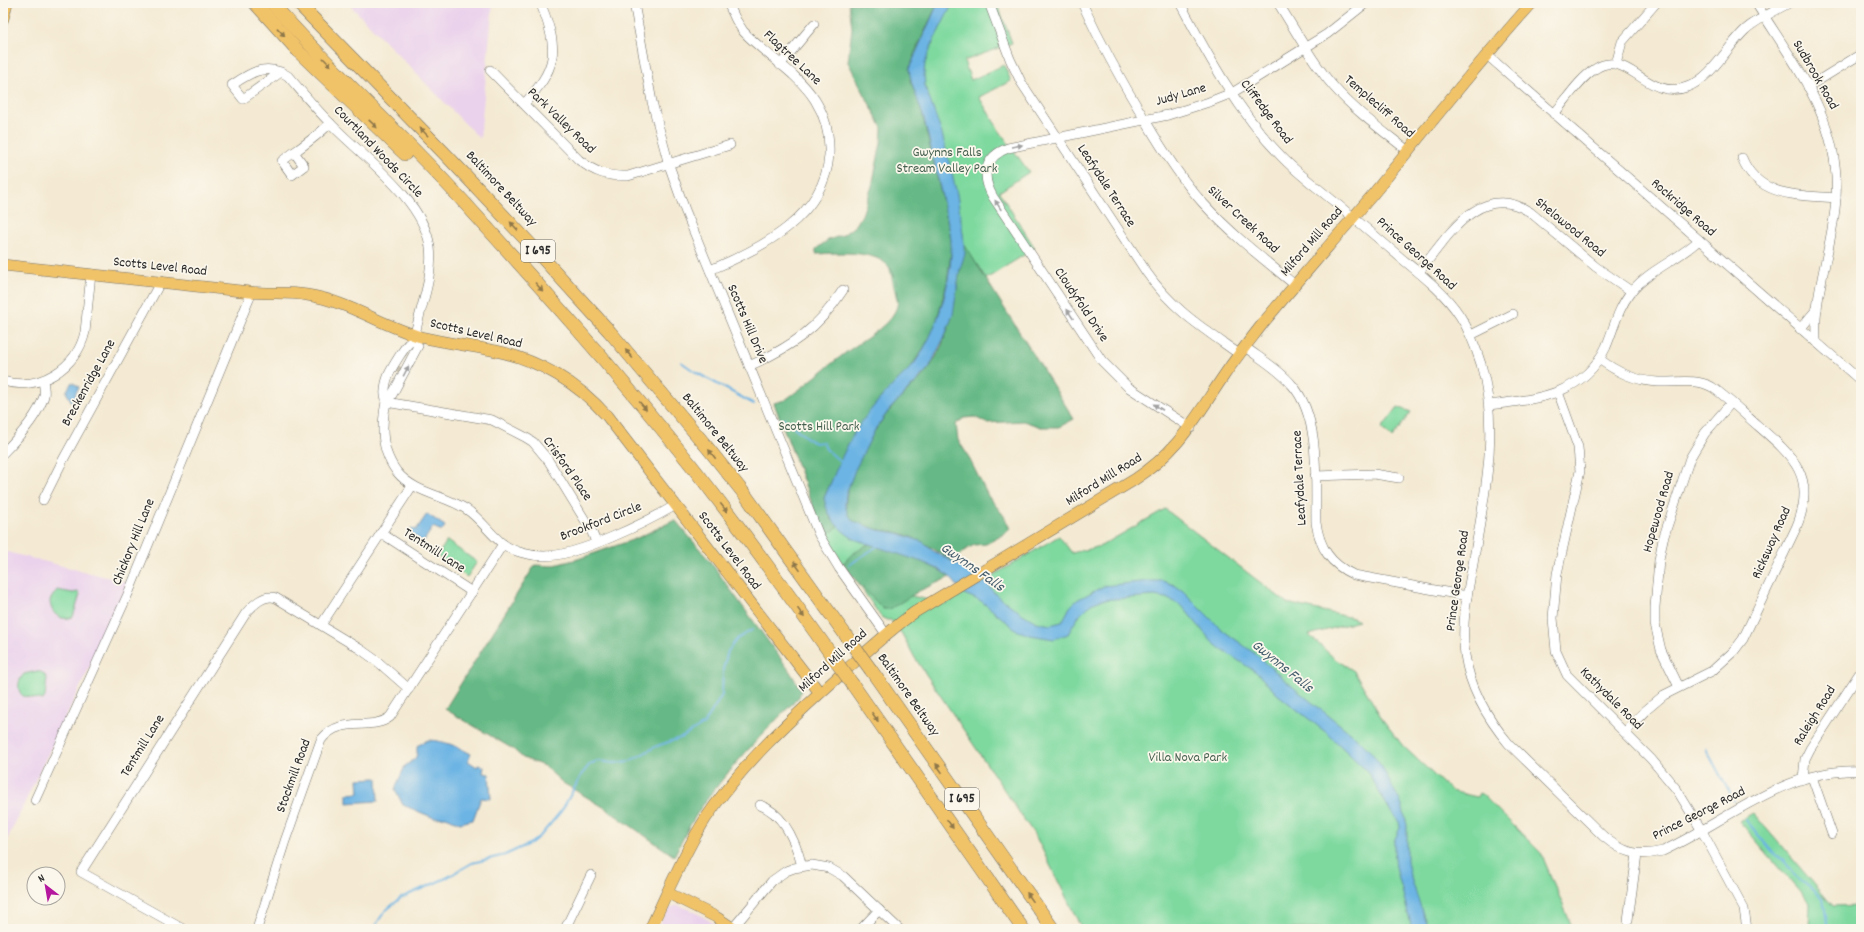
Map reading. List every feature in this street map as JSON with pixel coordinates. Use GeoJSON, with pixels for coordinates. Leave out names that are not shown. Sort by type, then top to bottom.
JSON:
{"type":"FeatureCollection","features":[{"type":"Feature","properties":{"kind":"highway"},"geometry":{"type":"LineString","coordinates":[[256,3],[300,53],[513,258]]}},
{"type":"Feature","properties":{"kind":"highway","name":"I 695"},"geometry":{"type":"LineString","coordinates":[[272,3],[309,44],[461,199],[592,347],[689,462],[761,556],[1023,929]]}},
{"type":"Feature","properties":{"kind":"highway","name":"Baltimore Beltway"},"geometry":{"type":"LineString","coordinates":[[298,3],[449,158],[530,244],[610,332],[707,447],[746,496],[871,670],[1053,929]]}},
{"type":"Feature","properties":{"kind":"highway"},"geometry":{"type":"LineString","coordinates":[[305,3],[325,31]]}},
{"type":"Feature","properties":{"kind":"main road"},"geometry":{"type":"LineString","coordinates":[[3,19],[7,3]]}},
{"type":"Feature","properties":{"kind":"main road","name":"Milford Mill Road"},"geometry":{"type":"LineString","coordinates":[[650,929],[699,831],[723,795],[774,736],[820,693],[886,634],[914,612],[1148,471],[1174,448],[1191,428],[1242,350],[1532,3]]}},
{"type":"Feature","properties":{"kind":"main road","name":"Scotts Level Road"},"geometry":{"type":"LineString","coordinates":[[3,266],[161,281],[252,292],[302,294],[354,309],[414,337],[518,357],[554,373],[573,385],[598,406],[676,504],[714,557],[820,693]]}},
{"type":"Feature","properties":{"kind":"main road"},"geometry":{"type":"LineString","coordinates":[[668,893],[716,917],[734,929]]}},
{"type":"Feature","properties":{"kind":"street","name":"Scotts Hill Drive"},"geometry":{"type":"LineString","coordinates":[[634,3],[652,102],[669,164],[685,210],[822,540],[843,574],[886,634]]}},
{"type":"Feature","properties":{"kind":"street","name":"Flagtree Lane"},"geometry":{"type":"LineString","coordinates":[[710,270],[754,250],[786,228],[810,205],[824,179],[828,165],[829,136],[821,110],[806,88],[743,31],[728,3]]}},
{"type":"Feature","properties":{"kind":"street","name":"Leafydale Terrace"},"geometry":{"type":"LineString","coordinates":[[989,3],[991,12],[1018,77],[1147,273],[1163,294],[1183,314],[1282,375],[1293,386],[1303,401],[1313,430],[1316,523],[1318,538],[1328,557],[1336,564],[1354,575],[1467,596]]}},
{"type":"Feature","properties":{"kind":"street","name":"Silver Creek Road"},"geometry":{"type":"LineString","coordinates":[[1082,3],[1108,58],[1174,166],[1202,202],[1236,236],[1295,285]]}},
{"type":"Feature","properties":{"kind":"street","name":"Cliffedge Road"},"geometry":{"type":"LineString","coordinates":[[1180,3],[1232,93],[1258,130],[1282,157],[1353,217]]}},
{"type":"Feature","properties":{"kind":"street","name":"Templecliff Road"},"geometry":{"type":"LineString","coordinates":[[1278,3],[1306,48],[1335,88],[1408,151]]}},
{"type":"Feature","properties":{"kind":"street","name":"Judy Lane"},"geometry":{"type":"LineString","coordinates":[[987,167],[995,154],[1002,150],[1186,110],[1232,93],[1306,48],[1343,23],[1366,3]]}},
{"type":"Feature","properties":{"kind":"street"},"geometry":{"type":"LineString","coordinates":[[1616,64],[1622,42],[1656,3]]}},
{"type":"Feature","properties":{"kind":"street","name":"Sudbrook Road"},"geometry":{"type":"LineString","coordinates":[[1756,3],[1808,87],[1824,116],[1830,135],[1836,165],[1836,198],[1817,309],[1816,342]]}},
{"type":"Feature","properties":{"kind":"street"},"geometry":{"type":"LineString","coordinates":[[1554,114],[1589,73],[1601,65],[1616,64],[1629,69],[1653,86],[1670,90],[1682,89],[1700,80],[1746,29],[1789,3]]}},
{"type":"Feature","properties":{"kind":"street"},"geometry":{"type":"LineString","coordinates":[[524,104],[544,80],[550,70],[553,58],[552,36],[542,7]]}},
{"type":"Feature","properties":{"kind":"street"},"geometry":{"type":"LineString","coordinates":[[780,64],[814,24]]}},
{"type":"Feature","properties":{"kind":"street"},"geometry":{"type":"LineString","coordinates":[[1808,87],[1861,54]]}},
{"type":"Feature","properties":{"kind":"street","name":"Rockridge Road"},"geometry":{"type":"LineString","coordinates":[[1487,55],[1800,329],[1861,380]]}},
{"type":"Feature","properties":{"kind":"street"},"geometry":{"type":"LineString","coordinates":[[269,69],[281,72],[243,99],[232,85],[256,71],[269,69]]}},
{"type":"Feature","properties":{"kind":"street","name":"Park Valley Road"},"geometry":{"type":"LineString","coordinates":[[490,70],[579,160],[597,172],[617,176],[628,176],[730,145]]}},
{"type":"Feature","properties":{"kind":"street","name":"Courtland Woods Circle"},"geometry":{"type":"LineString","coordinates":[[281,72],[288,76],[330,123],[408,199],[425,227],[430,248],[430,260],[427,284],[414,337]]}},
{"type":"Feature","properties":{"kind":"street"},"geometry":{"type":"LineString","coordinates":[[294,152],[322,132],[330,123]]}},
{"type":"Feature","properties":{"kind":"street"},"geometry":{"type":"LineString","coordinates":[[1742,158],[1745,166],[1754,178],[1771,189],[1792,195],[1836,198]]}},
{"type":"Feature","properties":{"kind":"street","name":"Cloudyfold Drive"},"geometry":{"type":"LineString","coordinates":[[987,167],[986,183],[993,197],[1102,361],[1128,387],[1191,428]]}},
{"type":"Feature","properties":{"kind":"street","name":"Shelowood Road"},"geometry":{"type":"LineString","coordinates":[[1418,272],[1468,214],[1482,207],[1505,202],[1522,207],[1530,212],[1581,255],[1632,291]]}},
{"type":"Feature","properties":{"kind":"street","name":"Prince George Road"},"geometry":{"type":"LineString","coordinates":[[1353,217],[1418,272],[1450,303],[1461,318],[1470,335],[1481,365],[1489,405],[1490,444],[1488,478],[1464,620],[1465,655],[1477,696],[1489,718],[1509,744],[1603,836],[1618,847],[1637,854],[1649,854],[1663,851],[1758,799],[1803,779],[1832,772],[1861,771]]}},
{"type":"Feature","properties":{"kind":"street"},"geometry":{"type":"LineString","coordinates":[[1489,405],[1528,400],[1558,392],[1576,382],[1592,368],[1599,359],[1607,344],[1619,311],[1632,291],[1651,273],[1678,257],[1698,240]]}},
{"type":"Feature","properties":{"kind":"street"},"geometry":{"type":"LineString","coordinates":[[3,382],[19,384],[43,380],[52,376],[67,364],[77,352],[83,341],[91,274]]}},
{"type":"Feature","properties":{"kind":"street","name":"Breckenridge Lane"},"geometry":{"type":"LineString","coordinates":[[43,500],[62,460],[161,281]]}},
{"type":"Feature","properties":{"kind":"street"},"geometry":{"type":"LineString","coordinates":[[749,366],[783,350],[798,340],[825,315],[843,290]]}},
{"type":"Feature","properties":{"kind":"street","name":"Chickory Hill Lane"},"geometry":{"type":"LineString","coordinates":[[35,800],[128,594],[252,292]]}},
{"type":"Feature","properties":{"kind":"street"},"geometry":{"type":"LineString","coordinates":[[1800,329],[1817,309]]}},
{"type":"Feature","properties":{"kind":"street"},"geometry":{"type":"LineString","coordinates":[[1470,335],[1513,314]]}},
{"type":"Feature","properties":{"kind":"street"},"geometry":{"type":"LineString","coordinates":[[386,400],[392,395],[418,346],[414,337]]}},
{"type":"Feature","properties":{"kind":"street","name":"Brookford Circle"},"geometry":{"type":"LineString","coordinates":[[414,337],[393,367],[386,385],[384,392],[386,400],[382,433],[386,452],[396,471],[412,486],[442,497],[466,509],[503,544],[529,554],[544,556],[559,554],[596,542],[644,522],[676,504]]}},
{"type":"Feature","properties":{"kind":"street","name":"Brookford Circle"},"geometry":{"type":"LineString","coordinates":[[386,385],[402,360],[402,353]]}},
{"type":"Feature","properties":{"kind":"street","name":"Ricksway Road"},"geometry":{"type":"LineString","coordinates":[[1599,359],[1622,374],[1634,378],[1658,382],[1697,381],[1705,383],[1719,392],[1790,456],[1802,474],[1805,492],[1801,516],[1796,528],[1743,639],[1729,656],[1712,671],[1664,694],[1625,732]]}},
{"type":"Feature","properties":{"kind":"street"},"geometry":{"type":"LineString","coordinates":[[3,454],[29,422],[44,397],[45,389],[43,380]]}},
{"type":"Feature","properties":{"kind":"street","name":"Kathydale Road"},"geometry":{"type":"LineString","coordinates":[[1558,392],[1578,447],[1580,471],[1557,574],[1553,618],[1556,651],[1567,675],[1664,773],[1702,831],[1744,909],[1747,929]]}},
{"type":"Feature","properties":{"kind":"street","name":"Crisford Place"},"geometry":{"type":"LineString","coordinates":[[386,400],[492,420],[533,442],[548,460],[591,530],[596,542]]}},
{"type":"Feature","properties":{"kind":"street","name":"Hopewood Road"},"geometry":{"type":"LineString","coordinates":[[1679,687],[1661,650],[1655,624],[1659,560],[1664,539],[1690,458],[1705,433],[1731,403]]}},
{"type":"Feature","properties":{"kind":"street"},"geometry":{"type":"LineString","coordinates":[[1315,476],[1374,474],[1400,478]]}},
{"type":"Feature","properties":{"kind":"street","name":"Tentmill Lane"},"geometry":{"type":"LineString","coordinates":[[321,625],[412,486]]}},
{"type":"Feature","properties":{"kind":"street","name":"Tentmill Lane"},"geometry":{"type":"LineString","coordinates":[[381,533],[472,592]]}},
{"type":"Feature","properties":{"kind":"street","name":"Stockmill Road"},"geometry":{"type":"LineString","coordinates":[[257,929],[285,841],[321,740],[333,729],[380,721],[388,718],[409,689],[503,544]]}},
{"type":"Feature","properties":{"kind":"street","name":"Tentmill Lane"},"geometry":{"type":"LineString","coordinates":[[183,929],[81,872],[246,613],[264,598],[272,597],[321,625],[377,661],[409,689]]}},
{"type":"Feature","properties":{"kind":"street","name":"Raleigh Road"},"geometry":{"type":"LineString","coordinates":[[1803,779],[1805,759],[1810,749],[1861,671]]}},
{"type":"Feature","properties":{"kind":"street"},"geometry":{"type":"LineString","coordinates":[[1812,776],[1832,834]]}},
{"type":"Feature","properties":{"kind":"street"},"geometry":{"type":"LineString","coordinates":[[760,805],[770,810],[788,832],[796,846],[802,866]]}},
{"type":"Feature","properties":{"kind":"street"},"geometry":{"type":"LineString","coordinates":[[1628,920],[1637,854]]}},
{"type":"Feature","properties":{"kind":"street"},"geometry":{"type":"LineString","coordinates":[[734,929],[772,881],[786,871],[802,866],[821,866],[836,871],[899,929]]}},
{"type":"Feature","properties":{"kind":"street"},"geometry":{"type":"LineString","coordinates":[[565,929],[591,875]]}},
{"type":"Feature","properties":{"kind":"street"},"geometry":{"type":"LineString","coordinates":[[861,929],[879,910]]}},
{"type":"Feature","properties":{"kind":"shaded area"},"geometry":{"type":"Polygon","coordinates":[[[348,3],[493,3],[480,139],[348,3]]]}},
{"type":"Feature","properties":{"kind":"shaded area"},"geometry":{"type":"Polygon","coordinates":[[[3,551],[130,583],[3,848],[3,551]]]}},
{"type":"Feature","properties":{"kind":"shaded area"},"geometry":{"type":"Polygon","coordinates":[[[678,905],[695,912],[723,929],[657,929],[669,908],[678,905]]]}},
{"type":"Feature","properties":{"kind":"green space","name":"Scotts Hill Park"},"geometry":{"type":"Polygon","coordinates":[[[849,3],[938,3],[914,54],[910,81],[916,92],[923,117],[952,246],[947,283],[935,327],[925,346],[911,367],[879,400],[855,431],[824,498],[831,519],[838,526],[831,532],[823,532],[774,403],[785,400],[881,327],[893,315],[898,301],[894,276],[889,267],[882,261],[872,256],[861,254],[816,254],[816,249],[828,240],[843,235],[856,225],[862,215],[872,186],[881,143],[882,128],[848,62],[852,28],[849,3]]]}},
{"type":"Feature","properties":{"kind":"green space","name":"Gwynns Falls Stream Valley Park"},"geometry":{"type":"Polygon","coordinates":[[[874,3],[997,3],[1012,43],[964,61],[971,80],[1004,65],[1011,81],[979,97],[999,130],[1029,172],[999,192],[1035,248],[986,279],[958,235],[847,446],[824,498],[840,528],[851,536],[870,543],[851,555],[843,564],[823,532],[774,403],[800,398],[901,317],[887,256],[892,130],[874,3]]]}},
{"type":"Feature","properties":{"kind":"green space"},"geometry":{"type":"Polygon","coordinates":[[[964,244],[1074,419],[1059,427],[1041,427],[1023,421],[986,423],[975,417],[964,418],[956,424],[958,440],[967,454],[988,496],[1004,516],[1010,529],[1003,535],[986,544],[974,545],[962,552],[955,562],[914,538],[899,533],[868,528],[856,524],[852,521],[847,511],[846,497],[850,481],[857,464],[874,432],[895,405],[920,379],[936,357],[946,335],[953,311],[964,244]]]}},
{"type":"Feature","properties":{"kind":"green space"},"geometry":{"type":"Polygon","coordinates":[[[1398,407],[1411,412],[1392,438],[1382,428],[1398,407]]]}},
{"type":"Feature","properties":{"kind":"green space","name":"Villa Nova Park"},"geometry":{"type":"Polygon","coordinates":[[[1165,509],[1287,603],[1353,618],[1359,621],[1309,635],[1335,659],[1354,671],[1383,720],[1403,746],[1451,791],[1477,797],[1479,793],[1483,795],[1541,853],[1573,929],[1082,929],[1036,837],[915,658],[902,634],[891,620],[881,617],[858,583],[945,604],[1059,536],[1072,553],[1101,546],[1165,509]]]}},
{"type":"Feature","properties":{"kind":"green space"},"geometry":{"type":"Polygon","coordinates":[[[675,520],[709,560],[789,670],[801,690],[799,697],[746,752],[709,796],[695,817],[674,856],[605,808],[563,783],[544,766],[523,758],[513,749],[445,709],[535,565],[551,566],[578,559],[635,539],[675,520]]]}},
{"type":"Feature","properties":{"kind":"green space"},"geometry":{"type":"Polygon","coordinates":[[[447,541],[477,562],[467,577],[437,556],[447,541]]]}},
{"type":"Feature","properties":{"kind":"green space"},"geometry":{"type":"Polygon","coordinates":[[[870,543],[921,561],[950,577],[919,591],[890,609],[883,609],[858,583],[843,564],[851,555],[870,543]]]}},
{"type":"Feature","properties":{"kind":"green space"},"geometry":{"type":"Polygon","coordinates":[[[57,590],[73,593],[78,592],[80,594],[73,617],[60,617],[52,609],[50,600],[57,590]]]}},
{"type":"Feature","properties":{"kind":"green space"},"geometry":{"type":"Polygon","coordinates":[[[37,671],[43,673],[47,678],[45,697],[43,700],[23,696],[19,691],[19,682],[24,674],[37,671]]]}},
{"type":"Feature","properties":{"kind":"green space"},"geometry":{"type":"Polygon","coordinates":[[[1753,813],[1833,906],[1861,905],[1861,929],[1809,929],[1810,903],[1739,821],[1753,813]]]}},
{"type":"Feature","properties":{"kind":"water","name":"Gwynns Falls"},"geometry":{"type":"Polygon","coordinates":[[[938,3],[953,3],[934,40],[925,63],[925,86],[942,134],[957,194],[965,254],[960,269],[953,315],[944,338],[929,368],[890,409],[876,428],[855,470],[846,494],[845,505],[848,514],[853,521],[878,530],[898,533],[923,542],[932,550],[985,580],[995,594],[1036,622],[1050,625],[1062,622],[1070,607],[1077,600],[1104,586],[1163,581],[1174,585],[1183,591],[1221,629],[1258,656],[1294,688],[1358,739],[1372,753],[1383,769],[1402,805],[1407,825],[1407,861],[1409,872],[1428,929],[1412,929],[1396,867],[1394,851],[1394,841],[1400,828],[1399,822],[1391,812],[1367,771],[1328,734],[1277,694],[1256,672],[1212,642],[1182,606],[1166,598],[1154,596],[1101,600],[1091,604],[1078,617],[1068,634],[1054,639],[1030,635],[1018,631],[981,601],[964,594],[950,577],[938,569],[922,562],[854,539],[838,527],[831,517],[825,505],[824,498],[847,446],[869,411],[912,366],[921,353],[937,321],[947,284],[951,248],[950,232],[924,119],[913,88],[909,69],[938,3]]]}},
{"type":"Feature","properties":{"kind":"water"},"geometry":{"type":"Polygon","coordinates":[[[72,382],[79,387],[75,394],[79,401],[73,404],[66,392],[72,382]]]}},
{"type":"Feature","properties":{"kind":"water"},"geometry":{"type":"Polygon","coordinates":[[[427,514],[445,526],[442,531],[433,527],[423,542],[409,532],[411,528],[416,530],[427,514]]]}},
{"type":"Feature","properties":{"kind":"water"},"geometry":{"type":"Polygon","coordinates":[[[428,740],[451,744],[471,754],[468,761],[477,767],[478,765],[484,767],[483,773],[489,774],[491,799],[481,798],[473,820],[460,823],[446,817],[434,818],[403,805],[395,789],[405,766],[415,759],[417,754],[417,746],[428,740]]]}},
{"type":"Feature","properties":{"kind":"water"},"geometry":{"type":"Polygon","coordinates":[[[377,778],[378,801],[347,803],[347,794],[359,793],[358,779],[377,778]]]}},
{"type":"Feature","properties":{"kind":"waterway"},"geometry":{"type":"LineString","coordinates":[[681,362],[697,373],[754,404]]}},
{"type":"Feature","properties":{"kind":"waterway"},"geometry":{"type":"LineString","coordinates":[[784,419],[811,441],[815,443],[823,442],[826,449],[842,463]]}},
{"type":"Feature","properties":{"kind":"waterway"},"geometry":{"type":"LineString","coordinates":[[849,565],[879,545]]}},
{"type":"Feature","properties":{"kind":"waterway"},"geometry":{"type":"LineString","coordinates":[[373,929],[385,911],[401,898],[446,878],[472,863],[505,855],[531,843],[542,834],[562,810],[582,774],[590,764],[598,761],[614,763],[630,761],[657,746],[683,737],[704,724],[722,695],[723,669],[728,651],[737,639],[752,630]]}},
{"type":"Feature","properties":{"kind":"waterway"},"geometry":{"type":"LineString","coordinates":[[1706,749],[1734,801]]}},
{"type":"Feature","properties":{"kind":"waterway"},"geometry":{"type":"LineString","coordinates":[[1746,820],[1773,853],[1785,862],[1796,877],[1823,898],[1828,929]]}},
{"type":"Feature","properties":{"kind":"tunnel"},"geometry":{"type":"LineString","coordinates":[[396,372],[399,366]]}}]}
